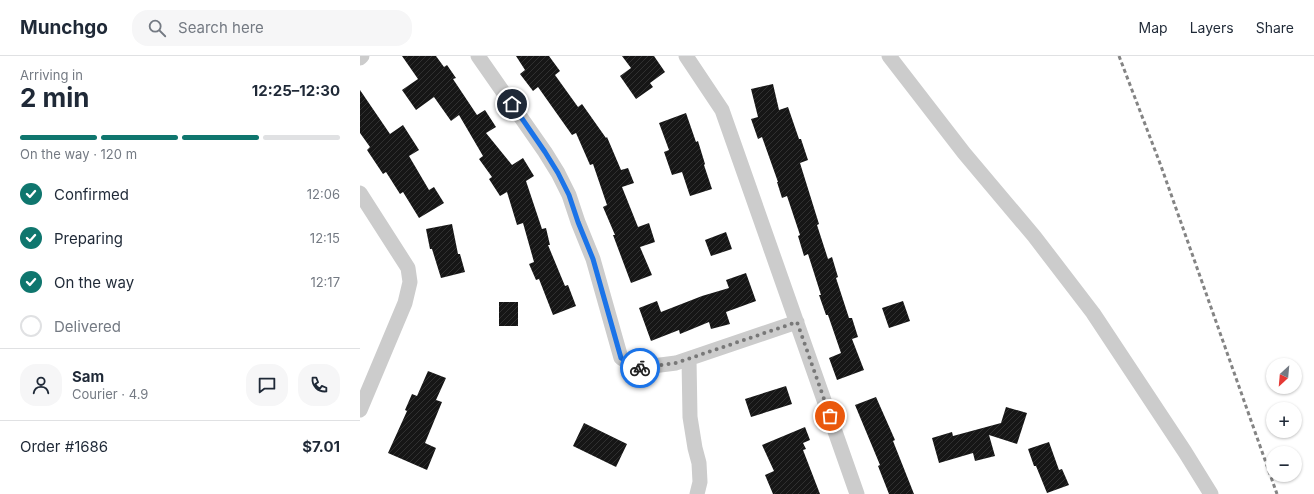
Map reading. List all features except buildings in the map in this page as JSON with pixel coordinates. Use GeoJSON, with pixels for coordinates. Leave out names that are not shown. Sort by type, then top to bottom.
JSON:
{"type":"FeatureCollection","features":[{"type":"Feature","properties":{"kind":"street"},"geometry":{"type":"LineString","coordinates":[[478,56],[545,152],[569,195],[593,259],[621,358],[637,368],[676,363],[797,322]]}},
{"type":"Feature","properties":{"kind":"street"},"geometry":{"type":"LineString","coordinates":[[686,56],[722,110],[857,494]]}},
{"type":"Feature","properties":{"kind":"street"},"geometry":{"type":"LineString","coordinates":[[889,56],[964,153],[1034,236],[1093,314],[1185,452],[1211,494]]}},
{"type":"Feature","properties":{"kind":"street"},"geometry":{"type":"LineString","coordinates":[[360,193],[408,268],[410,282],[405,303],[360,410]]}},
{"type":"Feature","properties":{"kind":"street"},"geometry":{"type":"LineString","coordinates":[[689,359],[690,417],[699,463],[700,482],[697,494]]}},
{"type":"Feature","properties":{"kind":"railway"},"geometry":{"type":"LineString","coordinates":[[1119,56],[1161,166],[1277,494]]}},
{"type":"Feature","properties":{"kind":"way so far"},"geometry":{"type":"LineString","coordinates":[[640,368],[676,363],[797,322],[830,416]]}},
{"type":"Feature","properties":{"kind":"route"},"geometry":{"type":"LineString","coordinates":[[512,104],[545,152],[569,195],[593,259],[621,358],[637,368],[640,368]]}}]}
